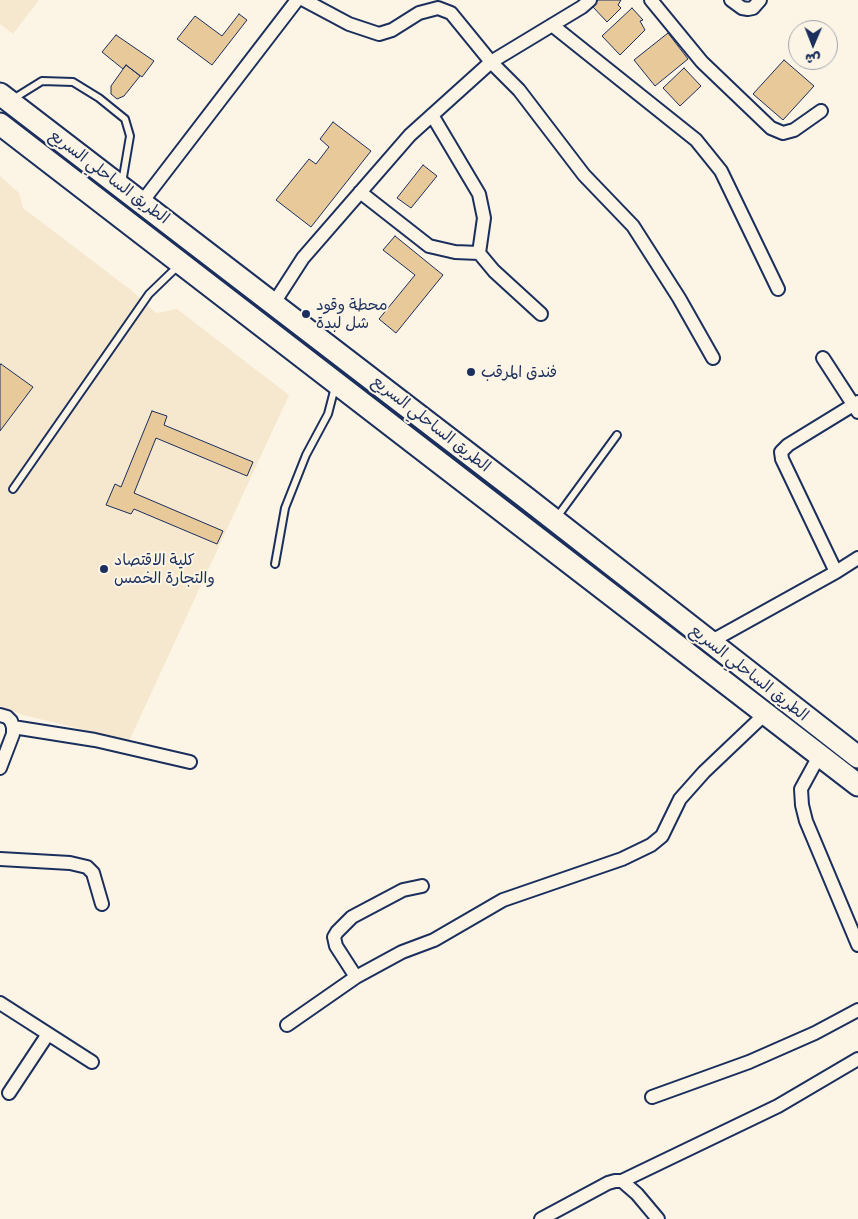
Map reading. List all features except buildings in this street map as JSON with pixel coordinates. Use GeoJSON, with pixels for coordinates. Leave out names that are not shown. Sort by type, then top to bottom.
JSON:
{"type":"FeatureCollection","features":[{"type":"Feature","properties":{"kind":"highway","name":"الطريق الساحلي السريع"},"geometry":{"type":"LineString","coordinates":[[5,98],[274,303],[858,757]]}},
{"type":"Feature","properties":{"kind":"highway","name":"الطريق الساحلي السريع"},"geometry":{"type":"LineString","coordinates":[[0,124],[858,785]]}},
{"type":"Feature","properties":{"kind":"street"},"geometry":{"type":"LineString","coordinates":[[142,202],[297,0]]}},
{"type":"Feature","properties":{"kind":"street"},"geometry":{"type":"LineString","coordinates":[[304,0],[349,24],[379,34],[392,30],[420,13],[438,8],[451,14],[491,62],[519,90],[584,175],[633,226],[679,298],[713,358]]}},
{"type":"Feature","properties":{"kind":"street"},"geometry":{"type":"LineString","coordinates":[[650,0],[702,62],[771,128],[782,132],[794,130],[821,111]]}},
{"type":"Feature","properties":{"kind":"street"},"geometry":{"type":"LineString","coordinates":[[731,0],[742,8],[748,9],[753,8],[760,0]]}},
{"type":"Feature","properties":{"kind":"street"},"geometry":{"type":"LineString","coordinates":[[274,303],[303,258],[410,134],[491,62],[552,25],[584,2]]}},
{"type":"Feature","properties":{"kind":"street"},"geometry":{"type":"LineString","coordinates":[[552,25],[696,140],[721,171],[778,289]]}},
{"type":"Feature","properties":{"kind":"street"},"geometry":{"type":"LineString","coordinates":[[432,115],[479,194],[484,218],[479,252],[494,272],[541,314]]}},
{"type":"Feature","properties":{"kind":"street"},"geometry":{"type":"LineString","coordinates":[[360,192],[429,246],[455,252],[479,252]]}},
{"type":"Feature","properties":{"kind":"street"},"geometry":{"type":"LineString","coordinates":[[823,358],[856,406],[788,445],[782,452],[782,459],[836,572]]}},
{"type":"Feature","properties":{"kind":"street"},"geometry":{"type":"LineString","coordinates":[[710,642],[858,558]]}},
{"type":"Feature","properties":{"kind":"street"},"geometry":{"type":"LineString","coordinates":[[287,1025],[356,977],[402,952],[434,940],[484,913],[503,900],[622,858],[651,845],[662,836],[680,798],[704,772],[765,714]]}},
{"type":"Feature","properties":{"kind":"street"},"geometry":{"type":"LineString","coordinates":[[0,715],[7,717],[13,726],[13,734],[0,768]]}},
{"type":"Feature","properties":{"kind":"street"},"geometry":{"type":"LineString","coordinates":[[13,726],[95,740],[190,762]]}},
{"type":"Feature","properties":{"kind":"street"},"geometry":{"type":"LineString","coordinates":[[819,756],[801,789],[802,805],[806,821],[858,945]]}},
{"type":"Feature","properties":{"kind":"street"},"geometry":{"type":"LineString","coordinates":[[0,859],[70,863],[87,867],[93,874],[102,904]]}},
{"type":"Feature","properties":{"kind":"street"},"geometry":{"type":"LineString","coordinates":[[356,977],[336,946],[334,938],[337,932],[352,917],[403,890],[422,886]]}},
{"type":"Feature","properties":{"kind":"street"},"geometry":{"type":"LineString","coordinates":[[0,1003],[92,1062]]}},
{"type":"Feature","properties":{"kind":"street"},"geometry":{"type":"LineString","coordinates":[[652,1097],[749,1062],[815,1033],[858,1010]]}},
{"type":"Feature","properties":{"kind":"street"},"geometry":{"type":"LineString","coordinates":[[10,1092],[48,1034]]}},
{"type":"Feature","properties":{"kind":"street"},"geometry":{"type":"LineString","coordinates":[[541,1219],[608,1183],[622,1180],[778,1106],[858,1059]]}},
{"type":"Feature","properties":{"kind":"street"},"geometry":{"type":"LineString","coordinates":[[622,1180],[637,1194],[658,1219]]}},
{"type":"Feature","properties":{"kind":"lane"},"geometry":{"type":"LineString","coordinates":[[5,98],[42,81],[73,82],[99,98],[124,119],[130,136],[121,187]]}},
{"type":"Feature","properties":{"kind":"lane"},"geometry":{"type":"LineString","coordinates":[[13,489],[149,294],[181,264]]}},
{"type":"Feature","properties":{"kind":"lane"},"geometry":{"type":"LineString","coordinates":[[275,564],[285,508],[306,455],[328,414],[336,384]]}},
{"type":"Feature","properties":{"kind":"lane"},"geometry":{"type":"LineString","coordinates":[[554,520],[617,435]]}},
{"type":"Feature","properties":{"kind":"shaded area"},"geometry":{"type":"Polygon","coordinates":[[[0,0],[39,0],[13,34],[0,24],[0,0]]]}},
{"type":"Feature","properties":{"kind":"shaded area","name":"كلية الاقتصاد والتجارة الخمس"},"geometry":{"type":"Polygon","coordinates":[[[0,176],[19,193],[23,208],[131,290],[156,313],[177,309],[289,395],[129,741],[23,715],[0,706],[0,380],[32,386],[2,364],[0,365],[0,176]]]}},
{"type":"Feature","properties":{"kind":"place","name":"محطة وقود شل لبدة"},"geometry":{"type":"Point","coordinates":[306,314]}},
{"type":"Feature","properties":{"kind":"place","name":"فندق المرقب"},"geometry":{"type":"Point","coordinates":[471,372]}},
{"type":"Feature","properties":{"kind":"place","name":"كلية الاقتصاد والتجارة الخمس"},"geometry":{"type":"Point","coordinates":[104,569]}}]}
